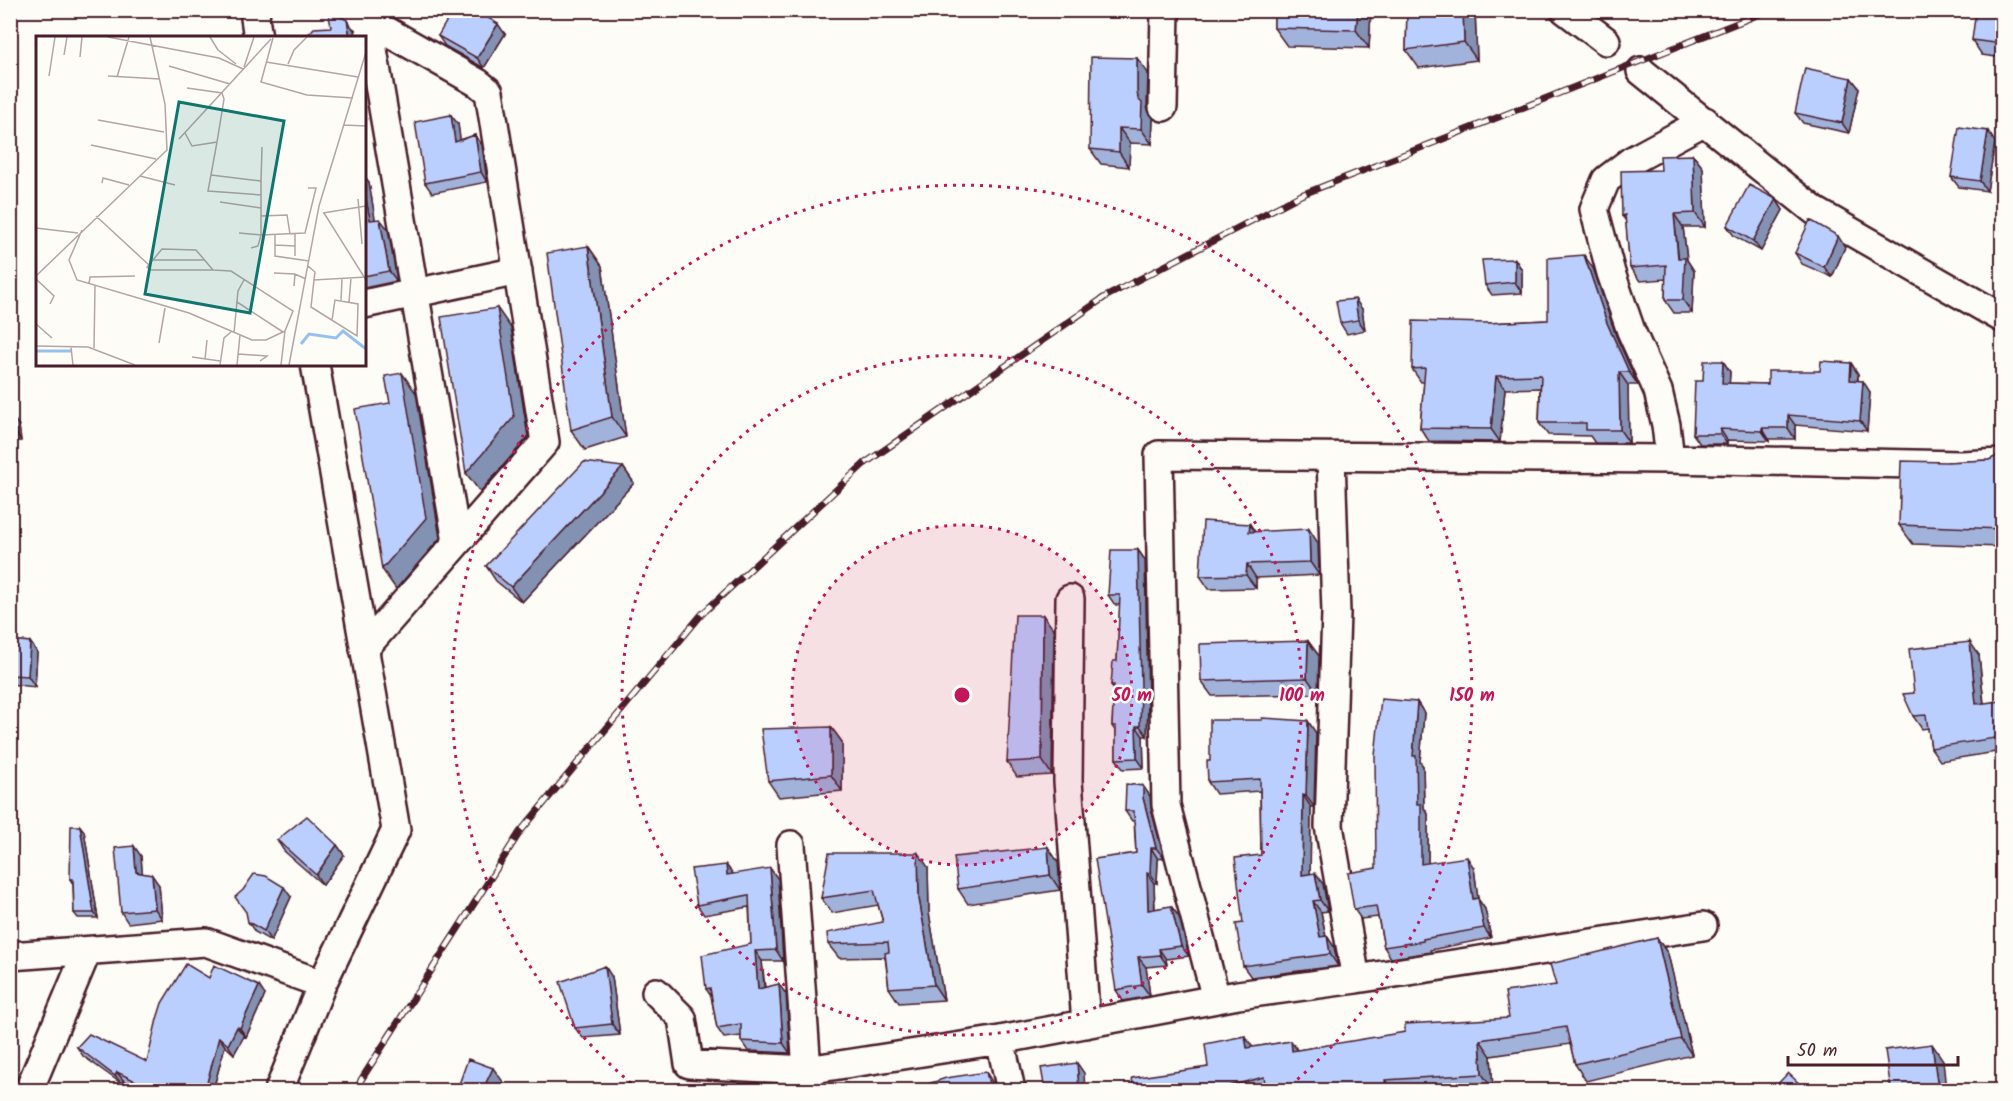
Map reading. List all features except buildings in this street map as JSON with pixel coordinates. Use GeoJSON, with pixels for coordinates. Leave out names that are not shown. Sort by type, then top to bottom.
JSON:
{"type":"FeatureCollection","features":[{"type":"Feature","properties":{"kind":"street"},"geometry":{"type":"LineString","coordinates":[[256,10],[258,36]]}},
{"type":"Feature","properties":{"kind":"street"},"geometry":{"type":"LineString","coordinates":[[1163,107],[1165,10]]}},
{"type":"Feature","properties":{"kind":"street"},"geometry":{"type":"LineString","coordinates":[[1565,10],[1606,41]]}},
{"type":"Feature","properties":{"kind":"street"},"geometry":{"type":"LineString","coordinates":[[359,15],[478,83],[489,92],[545,442],[364,649]]}},
{"type":"Feature","properties":{"kind":"street"},"geometry":{"type":"LineString","coordinates":[[359,15],[363,36]]}},
{"type":"Feature","properties":{"kind":"street"},"geometry":{"type":"LineString","coordinates":[[366,50],[414,293],[457,542]]}},
{"type":"Feature","properties":{"kind":"street"},"geometry":{"type":"LineString","coordinates":[[1641,71],[1815,211],[2002,318]]}},
{"type":"Feature","properties":{"kind":"street"},"geometry":{"type":"LineString","coordinates":[[1670,459],[1666,425],[1658,391],[1630,331],[1611,273],[1594,209],[1606,180],[1632,161],[1705,121]]}},
{"type":"Feature","properties":{"kind":"street"},"geometry":{"type":"LineString","coordinates":[[366,304],[518,271]]}},
{"type":"Feature","properties":{"kind":"street"},"geometry":{"type":"LineString","coordinates":[[279,1090],[322,984],[396,830],[315,366]]}},
{"type":"Feature","properties":{"kind":"street"},"geometry":{"type":"LineString","coordinates":[[1216,999],[1166,805],[1159,455],[1670,459],[1960,465],[2002,463]]}},
{"type":"Feature","properties":{"kind":"street"},"geometry":{"type":"LineString","coordinates":[[1331,457],[1336,613],[1329,826],[1356,979]]}},
{"type":"Feature","properties":{"kind":"street"},"geometry":{"type":"LineString","coordinates":[[1070,599],[1068,781],[1086,1024]]}},
{"type":"Feature","properties":{"kind":"street"},"geometry":{"type":"LineString","coordinates":[[791,845],[809,1080]]}},
{"type":"Feature","properties":{"kind":"street"},"geometry":{"type":"LineString","coordinates":[[656,992],[682,1018],[689,1064],[809,1080],[1000,1040],[1216,999],[1703,926]]}},
{"type":"Feature","properties":{"kind":"street"},"geometry":{"type":"LineString","coordinates":[[10,956],[206,942],[322,984]]}},
{"type":"Feature","properties":{"kind":"street"},"geometry":{"type":"LineString","coordinates":[[29,1090],[87,951]]}},
{"type":"Feature","properties":{"kind":"street"},"geometry":{"type":"LineString","coordinates":[[1000,1040],[1011,1090]]}},
{"type":"Feature","properties":{"kind":"railway"},"geometry":{"type":"LineString","coordinates":[[357,1090],[361,1080],[520,832],[702,614],[864,464],[1105,297],[1301,195],[1770,10]]}}]}
